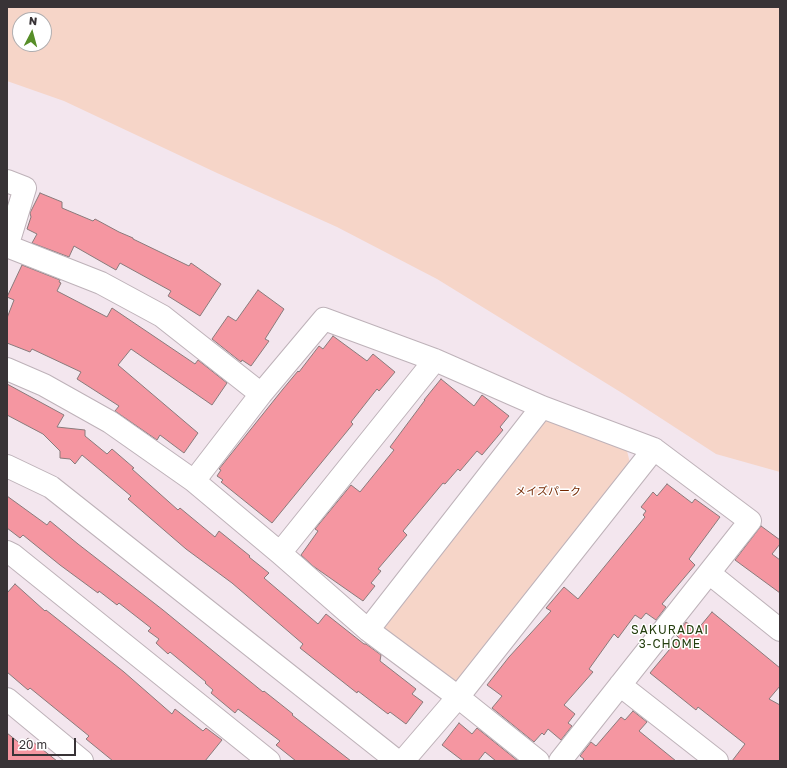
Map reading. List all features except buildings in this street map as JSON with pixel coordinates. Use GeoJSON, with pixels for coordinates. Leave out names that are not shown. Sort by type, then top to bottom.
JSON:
{"type":"FeatureCollection","features":[{"type":"Feature","properties":{"kind":"street"},"geometry":{"type":"LineString","coordinates":[[7,181],[25,188],[7,246],[101,284],[162,316],[261,394]]}},
{"type":"Feature","properties":{"kind":"street"},"geometry":{"type":"LineString","coordinates":[[194,481],[261,394],[324,319],[435,360],[542,407],[654,449],[750,521],[560,761]]}},
{"type":"Feature","properties":{"kind":"street"},"geometry":{"type":"LineString","coordinates":[[280,553],[435,360]]}},
{"type":"Feature","properties":{"kind":"street"},"geometry":{"type":"LineString","coordinates":[[7,369],[44,385],[110,422],[194,481],[280,553],[368,630],[458,696],[538,761]]}},
{"type":"Feature","properties":{"kind":"street"},"geometry":{"type":"LineString","coordinates":[[368,630],[542,407]]}},
{"type":"Feature","properties":{"kind":"street"},"geometry":{"type":"LineString","coordinates":[[403,761],[458,696],[654,449]]}},
{"type":"Feature","properties":{"kind":"street"},"geometry":{"type":"LineString","coordinates":[[7,466],[51,487],[397,761]]}},
{"type":"Feature","properties":{"kind":"street"},"geometry":{"type":"LineString","coordinates":[[7,552],[19,560],[261,758]]}},
{"type":"Feature","properties":{"kind":"street"},"geometry":{"type":"LineString","coordinates":[[709,573],[780,630]]}},
{"type":"Feature","properties":{"kind":"street"},"geometry":{"type":"LineString","coordinates":[[620,686],[717,761]]}},
{"type":"Feature","properties":{"kind":"street"},"geometry":{"type":"LineString","coordinates":[[7,699],[82,761]]}},
{"type":"Feature","properties":{"kind":"green space"},"geometry":{"type":"Polygon","coordinates":[[[7,7],[780,7],[780,472],[716,454],[622,393],[437,279],[337,227],[217,173],[64,101],[7,81],[7,7]]]}},
{"type":"Feature","properties":{"kind":"green space","name":"メイズパーク"},"geometry":{"type":"Polygon","coordinates":[[[543,416],[626,447],[631,467],[457,687],[379,626],[543,416]]]}},
{"type":"Feature","properties":{"kind":"district","name":"SAKURADAI 3-CHOME"},"geometry":{"type":"Point","coordinates":[670,637]}}]}
